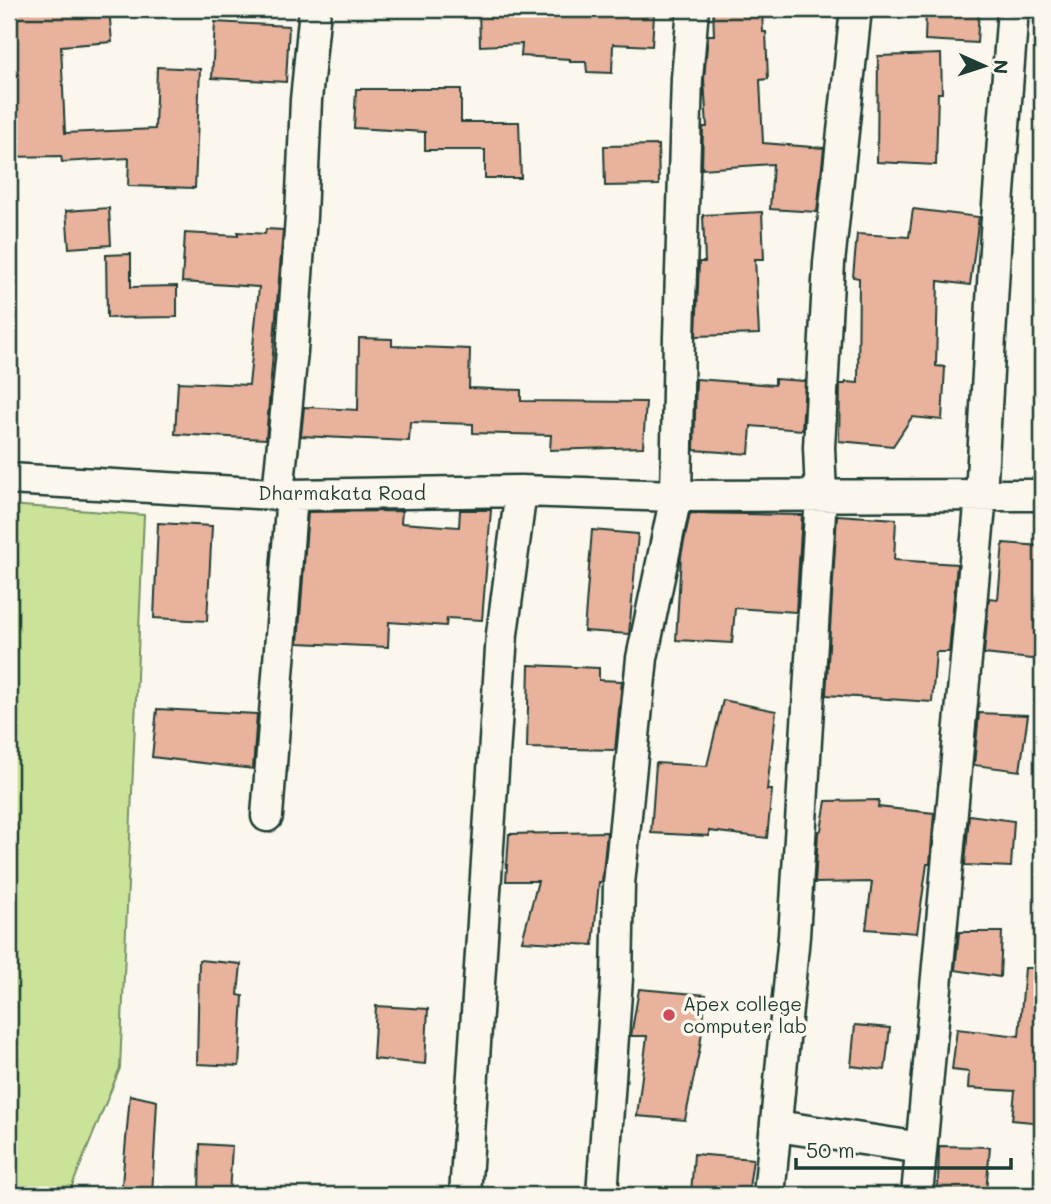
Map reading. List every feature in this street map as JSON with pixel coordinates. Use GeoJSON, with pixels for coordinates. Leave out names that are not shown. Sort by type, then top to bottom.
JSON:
{"type":"FeatureCollection","features":[{"type":"Feature","properties":{"kind":"street"},"geometry":{"type":"LineString","coordinates":[[267,816],[306,100],[315,9]]}},
{"type":"Feature","properties":{"kind":"street"},"geometry":{"type":"LineString","coordinates":[[602,1195],[617,978],[619,884],[642,658],[676,496],[686,105],[693,9]]}},
{"type":"Feature","properties":{"kind":"street"},"geometry":{"type":"LineString","coordinates":[[769,1195],[794,936],[821,496],[819,447],[829,263],[856,9]]}},
{"type":"Feature","properties":{"kind":"street"},"geometry":{"type":"LineString","coordinates":[[917,1195],[981,495],[996,232],[1013,9]]}},
{"type":"Feature","properties":{"kind":"street","name":"Dharmakata Road"},"geometry":{"type":"LineString","coordinates":[[9,479],[285,494],[521,491],[676,496],[1042,495]]}},
{"type":"Feature","properties":{"kind":"street"},"geometry":{"type":"LineString","coordinates":[[465,1195],[502,634],[521,491]]}},
{"type":"Feature","properties":{"kind":"street"},"geometry":{"type":"LineString","coordinates":[[777,1126],[921,1148]]}},
{"type":"Feature","properties":{"kind":"green space"},"geometry":{"type":"Polygon","coordinates":[[[9,505],[144,515],[120,1068],[70,1191],[58,1195],[9,1195],[9,505]]]}},
{"type":"Feature","properties":{"kind":"building"},"geometry":{"type":"Polygon","coordinates":[[[9,9],[109,9],[112,42],[61,46],[65,133],[155,129],[157,67],[200,69],[195,188],[128,186],[129,158],[62,162],[61,156],[9,157],[9,9]]]}},
{"type":"Feature","properties":{"kind":"building"},"geometry":{"type":"Polygon","coordinates":[[[479,9],[640,9],[640,15],[654,15],[652,46],[613,44],[612,73],[587,72],[586,62],[521,56],[522,44],[480,46],[479,9]]]}},
{"type":"Feature","properties":{"kind":"building"},"geometry":{"type":"Polygon","coordinates":[[[713,9],[762,9],[768,79],[760,80],[763,143],[824,148],[817,212],[770,209],[773,164],[702,169],[703,127],[707,127],[704,79],[708,35],[714,35],[713,9]]]}},
{"type":"Feature","properties":{"kind":"building"},"geometry":{"type":"Polygon","coordinates":[[[926,9],[979,9],[977,43],[925,40],[926,9]]]}},
{"type":"Feature","properties":{"kind":"building"},"geometry":{"type":"Polygon","coordinates":[[[215,22],[289,26],[286,82],[212,78],[215,22]]]}},
{"type":"Feature","properties":{"kind":"building"},"geometry":{"type":"Polygon","coordinates":[[[941,54],[942,93],[938,93],[936,165],[877,162],[878,56],[941,54]]]}},
{"type":"Feature","properties":{"kind":"building"},"geometry":{"type":"Polygon","coordinates":[[[356,89],[461,89],[461,122],[519,122],[521,178],[485,178],[485,150],[425,150],[425,132],[354,128],[356,89]]]}},
{"type":"Feature","properties":{"kind":"building"},"geometry":{"type":"Polygon","coordinates":[[[658,145],[659,185],[605,186],[604,146],[658,145]]]}},
{"type":"Feature","properties":{"kind":"building"},"geometry":{"type":"Polygon","coordinates":[[[109,208],[111,245],[69,248],[66,211],[109,208]]]}},
{"type":"Feature","properties":{"kind":"building"},"geometry":{"type":"Polygon","coordinates":[[[913,209],[979,217],[970,285],[938,281],[936,366],[945,367],[942,420],[912,417],[893,446],[839,441],[840,384],[858,383],[859,278],[853,277],[857,234],[909,237],[913,209]]]}},
{"type":"Feature","properties":{"kind":"building"},"geometry":{"type":"Polygon","coordinates":[[[762,212],[764,259],[755,259],[759,334],[696,336],[699,262],[705,262],[703,215],[762,212]]]}},
{"type":"Feature","properties":{"kind":"building"},"geometry":{"type":"Polygon","coordinates":[[[266,229],[283,230],[266,439],[175,434],[178,382],[249,385],[259,287],[182,282],[185,233],[238,236],[238,232],[265,234],[266,229]]]}},
{"type":"Feature","properties":{"kind":"building"},"geometry":{"type":"Polygon","coordinates":[[[131,254],[131,287],[177,286],[177,317],[107,318],[106,255],[131,254]]]}},
{"type":"Feature","properties":{"kind":"building"},"geometry":{"type":"Polygon","coordinates":[[[359,338],[392,339],[392,346],[470,349],[469,388],[521,390],[521,401],[646,402],[643,447],[550,450],[551,435],[473,433],[473,424],[410,422],[409,441],[301,436],[304,407],[358,410],[359,338]]]}},
{"type":"Feature","properties":{"kind":"building"},"geometry":{"type":"Polygon","coordinates":[[[696,379],[775,385],[775,379],[805,381],[802,430],[751,426],[749,454],[694,450],[696,379]]]}},
{"type":"Feature","properties":{"kind":"building"},"geometry":{"type":"Polygon","coordinates":[[[460,510],[491,510],[482,620],[447,618],[446,626],[389,622],[388,647],[298,643],[308,512],[402,511],[401,523],[459,527],[460,510]]]}},
{"type":"Feature","properties":{"kind":"building"},"geometry":{"type":"Polygon","coordinates":[[[690,513],[802,515],[796,612],[735,608],[732,643],[676,640],[681,556],[690,513]]]}},
{"type":"Feature","properties":{"kind":"building"},"geometry":{"type":"Polygon","coordinates":[[[837,515],[896,519],[894,560],[957,564],[949,652],[936,652],[932,702],[826,695],[837,515]]]}},
{"type":"Feature","properties":{"kind":"building"},"geometry":{"type":"Polygon","coordinates":[[[158,523],[212,526],[207,621],[154,618],[158,523]]]}},
{"type":"Feature","properties":{"kind":"building"},"geometry":{"type":"Polygon","coordinates":[[[592,530],[638,534],[629,634],[584,631],[592,530]]]}},
{"type":"Feature","properties":{"kind":"building"},"geometry":{"type":"Polygon","coordinates":[[[1003,543],[1042,546],[1041,660],[984,654],[989,598],[998,599],[1003,543]]]}},
{"type":"Feature","properties":{"kind":"building"},"geometry":{"type":"Polygon","coordinates":[[[529,665],[599,668],[599,680],[622,681],[615,750],[527,748],[529,665]]]}},
{"type":"Feature","properties":{"kind":"building"},"geometry":{"type":"Polygon","coordinates":[[[723,700],[776,711],[767,790],[772,790],[767,838],[709,831],[709,836],[651,833],[656,763],[707,766],[723,700]]]}},
{"type":"Feature","properties":{"kind":"building"},"geometry":{"type":"Polygon","coordinates":[[[157,709],[257,714],[253,769],[152,757],[157,709]]]}},
{"type":"Feature","properties":{"kind":"building"},"geometry":{"type":"Polygon","coordinates":[[[979,713],[1028,715],[1020,771],[974,765],[979,713]]]}},
{"type":"Feature","properties":{"kind":"building"},"geometry":{"type":"Polygon","coordinates":[[[879,800],[878,807],[934,813],[930,864],[927,864],[917,933],[866,929],[872,882],[815,883],[818,833],[821,830],[826,801],[879,800]]]}},
{"type":"Feature","properties":{"kind":"building"},"geometry":{"type":"Polygon","coordinates":[[[969,815],[1014,821],[1011,867],[965,865],[969,815]]]}},
{"type":"Feature","properties":{"kind":"building"},"geometry":{"type":"Polygon","coordinates":[[[607,832],[593,945],[522,941],[538,881],[506,881],[509,834],[607,832]]]}},
{"type":"Feature","properties":{"kind":"building"},"geometry":{"type":"Polygon","coordinates":[[[959,932],[1002,932],[1000,977],[955,970],[959,932]]]}},
{"type":"Feature","properties":{"kind":"building"},"geometry":{"type":"Polygon","coordinates":[[[199,960],[241,964],[238,995],[243,996],[239,1066],[197,1064],[199,960]]]}},
{"type":"Feature","properties":{"kind":"building"},"geometry":{"type":"Polygon","coordinates":[[[1025,968],[1042,968],[1042,1123],[1012,1120],[1015,1091],[968,1088],[969,1072],[952,1070],[957,1029],[1019,1036],[1025,968]]]}},
{"type":"Feature","properties":{"kind":"building"},"geometry":{"type":"Polygon","coordinates":[[[639,989],[706,995],[700,1047],[685,1120],[637,1116],[647,1036],[631,1036],[639,989]]]}},
{"type":"Feature","properties":{"kind":"building"},"geometry":{"type":"Polygon","coordinates":[[[376,1006],[428,1009],[425,1064],[373,1059],[376,1006]]]}},
{"type":"Feature","properties":{"kind":"building"},"geometry":{"type":"Polygon","coordinates":[[[855,1025],[890,1028],[885,1070],[851,1066],[855,1025]]]}},
{"type":"Feature","properties":{"kind":"building"},"geometry":{"type":"Polygon","coordinates":[[[130,1095],[157,1101],[152,1195],[121,1195],[130,1095]]]}},
{"type":"Feature","properties":{"kind":"building"},"geometry":{"type":"Polygon","coordinates":[[[200,1144],[232,1146],[229,1195],[199,1195],[200,1144]]]}},
{"type":"Feature","properties":{"kind":"building"},"geometry":{"type":"Polygon","coordinates":[[[939,1146],[990,1147],[986,1192],[938,1189],[939,1146]]]}},
{"type":"Feature","properties":{"kind":"building"},"geometry":{"type":"Polygon","coordinates":[[[694,1154],[753,1159],[748,1195],[691,1193],[694,1154]]]}},
{"type":"Feature","properties":{"kind":"place","name":"Apex college computer lab"},"geometry":{"type":"Point","coordinates":[669,1015]}}]}
